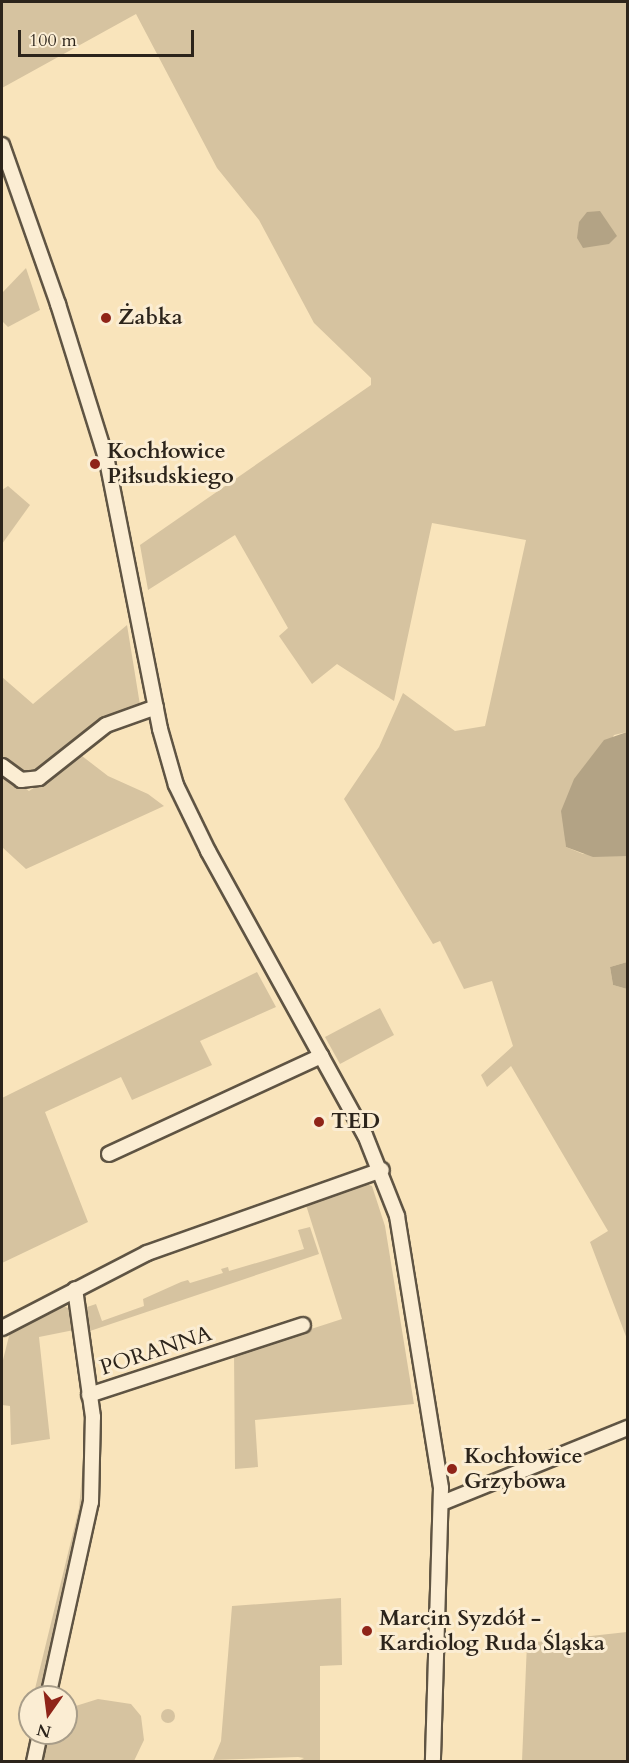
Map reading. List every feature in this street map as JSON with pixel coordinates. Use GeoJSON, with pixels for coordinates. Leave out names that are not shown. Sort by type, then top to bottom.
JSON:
{"type":"FeatureCollection","features":[{"type":"Feature","properties":{"kind":"street"},"geometry":{"type":"LineString","coordinates":[[2,145],[57,301],[107,461],[156,707],[182,800],[382,1170],[404,1249],[442,1503],[433,1761]]}},
{"type":"Feature","properties":{"kind":"street"},"geometry":{"type":"LineString","coordinates":[[2,766],[21,780],[39,778],[106,725],[156,707]]}},
{"type":"Feature","properties":{"kind":"street"},"geometry":{"type":"LineString","coordinates":[[109,1155],[321,1056]]}},
{"type":"Feature","properties":{"kind":"street"},"geometry":{"type":"LineString","coordinates":[[2,1328],[147,1252],[382,1170]]}},
{"type":"Feature","properties":{"kind":"street","name":"PORANNA"},"geometry":{"type":"LineString","coordinates":[[75,1289],[89,1395],[303,1325]]}},
{"type":"Feature","properties":{"kind":"street"},"geometry":{"type":"LineString","coordinates":[[51,1685],[91,1502],[94,1449],[89,1395]]}},
{"type":"Feature","properties":{"kind":"street"},"geometry":{"type":"LineString","coordinates":[[442,1503],[627,1428]]}},
{"type":"Feature","properties":{"kind":"street"},"geometry":{"type":"LineString","coordinates":[[34,1761],[37,1745]]}},
{"type":"Feature","properties":{"kind":"shaded area"},"geometry":{"type":"Polygon","coordinates":[[[2,2],[627,2],[627,732],[614,735],[565,831],[566,847],[583,854],[627,856],[627,962],[610,967],[613,985],[627,989],[627,1339],[590,1242],[608,1231],[511,1066],[487,1087],[481,1075],[513,1046],[492,981],[464,989],[440,941],[433,944],[344,799],[379,747],[403,693],[455,731],[485,726],[526,540],[432,523],[394,701],[337,664],[312,684],[279,636],[288,628],[235,535],[148,590],[140,545],[371,385],[371,378],[314,323],[259,220],[217,168],[136,14],[2,88],[2,2]]]}},
{"type":"Feature","properties":{"kind":"shaded area"},"geometry":{"type":"Polygon","coordinates":[[[600,211],[617,236],[609,244],[583,248],[577,238],[579,222],[587,212],[600,211]]]}},
{"type":"Feature","properties":{"kind":"shaded area"},"geometry":{"type":"Polygon","coordinates":[[[26,268],[40,310],[8,327],[2,321],[2,293],[26,268]]]}},
{"type":"Feature","properties":{"kind":"shaded area"},"geometry":{"type":"Polygon","coordinates":[[[8,486],[30,505],[2,544],[2,490],[8,486]]]}},
{"type":"Feature","properties":{"kind":"shaded area"},"geometry":{"type":"Polygon","coordinates":[[[127,625],[140,705],[105,718],[34,776],[25,775],[2,762],[2,677],[33,704],[127,625]]]}},
{"type":"Feature","properties":{"kind":"shaded area"},"geometry":{"type":"Polygon","coordinates":[[[627,732],[627,856],[593,857],[566,847],[561,811],[574,779],[604,740],[627,732]]]}},
{"type":"Feature","properties":{"kind":"shaded area"},"geometry":{"type":"Polygon","coordinates":[[[82,756],[108,776],[148,794],[164,806],[26,869],[2,847],[2,772],[29,791],[82,756]]]}},
{"type":"Feature","properties":{"kind":"shaded area"},"geometry":{"type":"Polygon","coordinates":[[[627,962],[627,989],[613,985],[610,967],[627,962]]]}},
{"type":"Feature","properties":{"kind":"shaded area"},"geometry":{"type":"Polygon","coordinates":[[[257,972],[276,1007],[200,1041],[212,1065],[132,1100],[121,1077],[45,1112],[88,1222],[2,1263],[2,1098],[257,972]]]}},
{"type":"Feature","properties":{"kind":"shaded area"},"geometry":{"type":"Polygon","coordinates":[[[380,1008],[394,1035],[340,1064],[325,1037],[380,1008]]]}},
{"type":"Feature","properties":{"kind":"shaded area"},"geometry":{"type":"Polygon","coordinates":[[[364,1183],[372,1186],[385,1226],[414,1404],[255,1420],[258,1467],[235,1469],[234,1354],[342,1319],[306,1205],[364,1183]]]}},
{"type":"Feature","properties":{"kind":"shaded area"},"geometry":{"type":"Polygon","coordinates":[[[310,1227],[319,1254],[87,1332],[84,1308],[96,1304],[102,1321],[144,1306],[143,1299],[181,1282],[188,1280],[190,1283],[223,1273],[221,1269],[228,1267],[229,1271],[304,1249],[298,1230],[310,1227]]]}},
{"type":"Feature","properties":{"kind":"shaded area"},"geometry":{"type":"Polygon","coordinates":[[[61,1305],[68,1308],[74,1330],[39,1337],[50,1439],[11,1445],[10,1406],[2,1405],[2,1364],[10,1332],[61,1305]]]}},
{"type":"Feature","properties":{"kind":"shaded area"},"geometry":{"type":"Polygon","coordinates":[[[86,1432],[84,1513],[43,1685],[36,1685],[79,1508],[86,1432]]]}},
{"type":"Feature","properties":{"kind":"shaded area"},"geometry":{"type":"Polygon","coordinates":[[[341,1598],[342,1665],[320,1666],[320,1761],[298,1761],[304,1758],[298,1757],[213,1760],[221,1741],[232,1606],[341,1598]]]}},
{"type":"Feature","properties":{"kind":"shaded area"},"geometry":{"type":"Polygon","coordinates":[[[627,1632],[627,1761],[522,1761],[527,1643],[627,1632]]]}},
{"type":"Feature","properties":{"kind":"shaded area"},"geometry":{"type":"Polygon","coordinates":[[[98,1699],[131,1704],[141,1716],[144,1740],[134,1761],[41,1761],[44,1745],[78,1745],[78,1705],[98,1699]]]}},
{"type":"Feature","properties":{"kind":"shaded area"},"geometry":{"type":"Polygon","coordinates":[[[165,1709],[171,1709],[175,1716],[171,1723],[165,1723],[161,1719],[161,1713],[165,1709]]]}},
{"type":"Feature","properties":{"kind":"place","name":"Żabka"},"geometry":{"type":"Point","coordinates":[106,318]}},
{"type":"Feature","properties":{"kind":"place","name":"Kochłowice Piłsudskiego"},"geometry":{"type":"Point","coordinates":[95,464]}},
{"type":"Feature","properties":{"kind":"place","name":"TED"},"geometry":{"type":"Point","coordinates":[319,1122]}},
{"type":"Feature","properties":{"kind":"place","name":"Kochłowice Grzybowa"},"geometry":{"type":"Point","coordinates":[452,1469]}},
{"type":"Feature","properties":{"kind":"place","name":"Marcin Syzdół - Kardiolog Ruda Śląska"},"geometry":{"type":"Point","coordinates":[367,1631]}}]}
